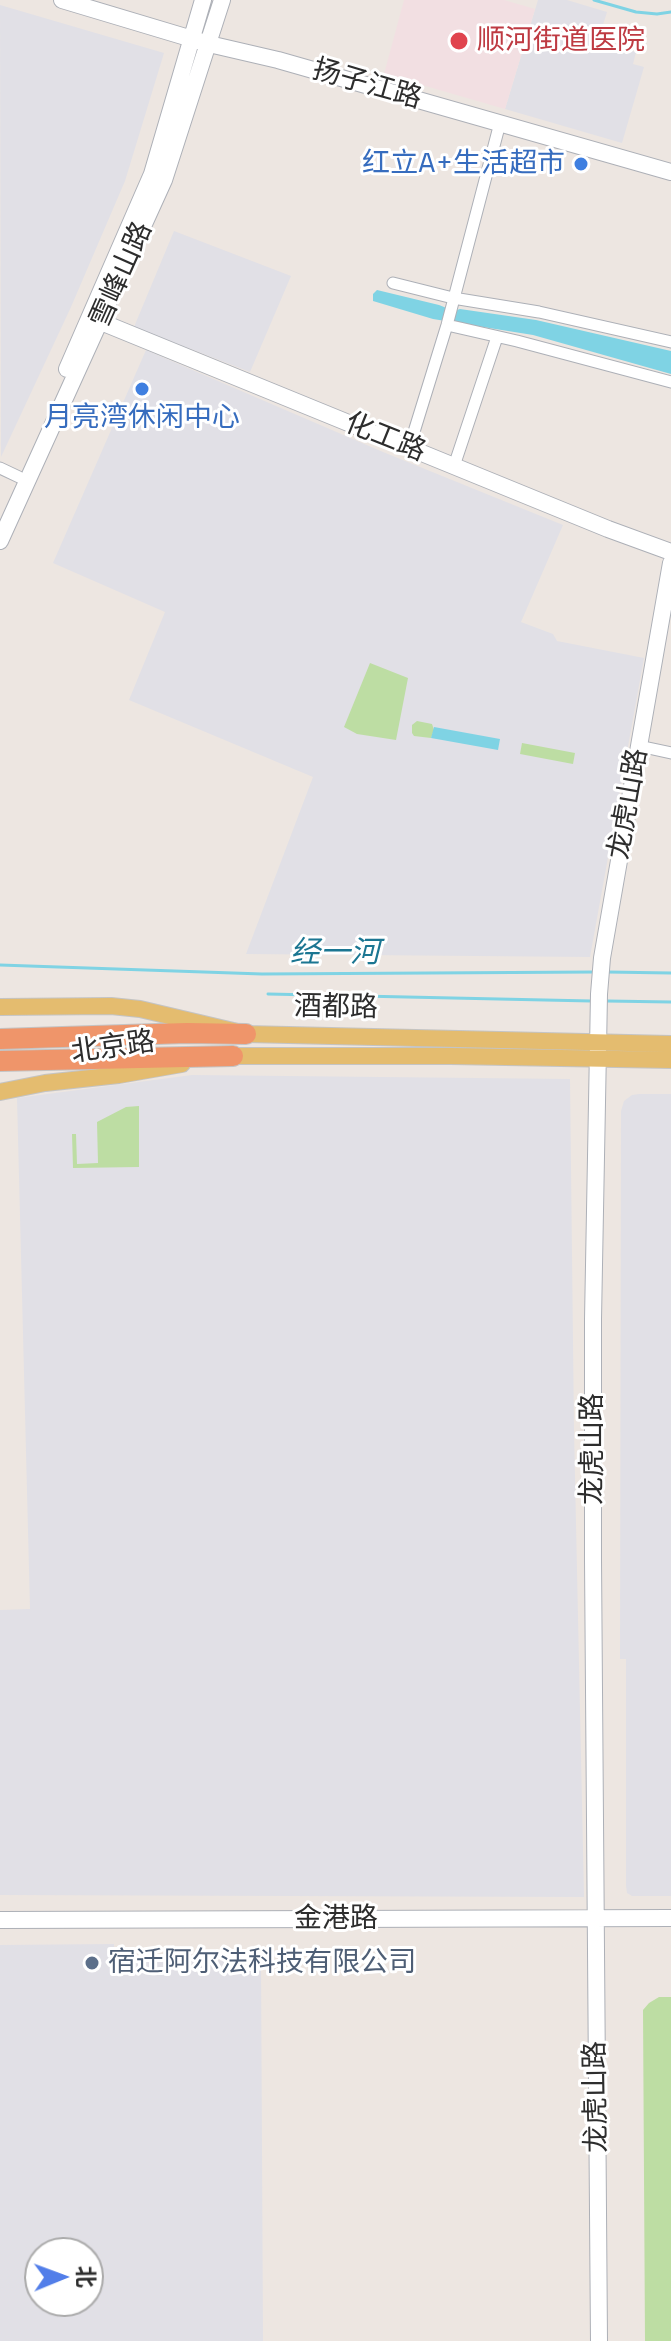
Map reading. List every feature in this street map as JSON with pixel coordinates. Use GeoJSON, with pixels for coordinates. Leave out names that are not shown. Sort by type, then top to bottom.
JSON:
{"type":"FeatureCollection","features":[{"type":"Feature","properties":{"kind":"highway","name":"酒都路"},"geometry":{"type":"LineString","coordinates":[[0,1037],[246,1034]]}},
{"type":"Feature","properties":{"kind":"highway","name":"酒都路"},"geometry":{"type":"LineString","coordinates":[[0,1063],[233,1056]]}},
{"type":"Feature","properties":{"kind":"main road"},"geometry":{"type":"LineString","coordinates":[[0,1007],[111,1006],[140,1009],[246,1034]]}},
{"type":"Feature","properties":{"kind":"main road","name":"酒都路"},"geometry":{"type":"LineString","coordinates":[[246,1034],[597,1051],[671,1060]]}},
{"type":"Feature","properties":{"kind":"main road","name":"酒都路"},"geometry":{"type":"LineString","coordinates":[[233,1056],[451,1056],[597,1051],[671,1044]]}},
{"type":"Feature","properties":{"kind":"main road","name":"北京路"},"geometry":{"type":"LineString","coordinates":[[0,1092],[233,1056]]}},
{"type":"Feature","properties":{"kind":"street","name":"扬子江路"},"geometry":{"type":"LineString","coordinates":[[62,0],[671,172]]}},
{"type":"Feature","properties":{"kind":"street","name":"雪峰山路"},"geometry":{"type":"LineString","coordinates":[[0,518],[143,198],[203,0]]}},
{"type":"Feature","properties":{"kind":"street","name":"雪峰山路"},"geometry":{"type":"LineString","coordinates":[[0,541],[164,180],[222,0]]}},
{"type":"Feature","properties":{"kind":"street"},"geometry":{"type":"LineString","coordinates":[[409,448],[447,325],[500,123]]}},
{"type":"Feature","properties":{"kind":"street"},"geometry":{"type":"LineString","coordinates":[[393,283],[671,342]]}},
{"type":"Feature","properties":{"kind":"street","name":"化工路"},"geometry":{"type":"LineString","coordinates":[[101,322],[671,552]]}},
{"type":"Feature","properties":{"kind":"street"},"geometry":{"type":"LineString","coordinates":[[447,325],[671,382]]}},
{"type":"Feature","properties":{"kind":"street"},"geometry":{"type":"LineString","coordinates":[[454,466],[497,337]]}},
{"type":"Feature","properties":{"kind":"street"},"geometry":{"type":"LineString","coordinates":[[0,468],[19,477]]}},
{"type":"Feature","properties":{"kind":"street","name":"龙虎山路"},"geometry":{"type":"LineString","coordinates":[[599,2341],[593,1319],[599,994],[602,958],[671,563]]}},
{"type":"Feature","properties":{"kind":"street"},"geometry":{"type":"LineString","coordinates":[[639,746],[671,753]]}},
{"type":"Feature","properties":{"kind":"street","name":"金港路"},"geometry":{"type":"LineString","coordinates":[[0,1930],[595,1924],[671,1918]]}},
{"type":"Feature","properties":{"kind":"street","name":"金港路"},"geometry":{"type":"LineString","coordinates":[[0,1920],[595,1924],[671,1929]]}},
{"type":"Feature","properties":{"kind":"shaded area","name":"顺河街道医院"},"geometry":{"type":"Polygon","coordinates":[[[404,0],[504,0],[535,9],[505,109],[384,74],[404,0]]]}},
{"type":"Feature","properties":{"kind":"shaded area"},"geometry":{"type":"Polygon","coordinates":[[[538,0],[567,0],[607,12],[598,41],[636,52],[633,64],[644,67],[622,143],[505,109],[538,0]]]}},
{"type":"Feature","properties":{"kind":"shaded area"},"geometry":{"type":"Polygon","coordinates":[[[0,5],[164,53],[125,181],[1,457],[0,5]]]}},
{"type":"Feature","properties":{"kind":"shaded area"},"geometry":{"type":"Polygon","coordinates":[[[174,231],[291,276],[250,372],[134,327],[174,231]]]}},
{"type":"Feature","properties":{"kind":"shaded area"},"geometry":{"type":"Polygon","coordinates":[[[146,350],[563,525],[521,622],[553,634],[557,641],[644,658],[590,957],[246,954],[313,777],[129,700],[165,612],[53,563],[146,350]]]}},
{"type":"Feature","properties":{"kind":"shaded area"},"geometry":{"type":"Polygon","coordinates":[[[192,1075],[570,1079],[584,1897],[0,1895],[0,1610],[30,1609],[17,1098],[192,1075]]]}},
{"type":"Feature","properties":{"kind":"shaded area"},"geometry":{"type":"Polygon","coordinates":[[[639,1094],[671,1094],[671,1896],[632,1896],[627,1893],[626,1886],[626,1659],[620,1659],[621,1111],[624,1101],[639,1094]]]}},
{"type":"Feature","properties":{"kind":"shaded area"},"geometry":{"type":"Polygon","coordinates":[[[114,1944],[115,1961],[261,1960],[263,2341],[0,2341],[0,1945],[114,1944]]]}},
{"type":"Feature","properties":{"kind":"green space"},"geometry":{"type":"Polygon","coordinates":[[[370,663],[408,678],[396,740],[357,734],[344,727],[370,663]]]}},
{"type":"Feature","properties":{"kind":"green space"},"geometry":{"type":"Polygon","coordinates":[[[417,721],[432,724],[434,730],[431,738],[414,736],[412,725],[417,721]]]}},
{"type":"Feature","properties":{"kind":"green space"},"geometry":{"type":"Polygon","coordinates":[[[522,743],[575,753],[573,764],[520,754],[522,743]]]}},
{"type":"Feature","properties":{"kind":"green space"},"geometry":{"type":"Polygon","coordinates":[[[139,1106],[139,1167],[73,1168],[72,1134],[76,1134],[77,1164],[98,1163],[97,1122],[126,1107],[139,1106]]]}},
{"type":"Feature","properties":{"kind":"green space"},"geometry":{"type":"Polygon","coordinates":[[[659,1997],[671,1997],[671,2341],[645,2341],[643,2010],[659,1997]]]}},
{"type":"Feature","properties":{"kind":"water"},"geometry":{"type":"Polygon","coordinates":[[[377,290],[454,311],[460,309],[536,320],[671,351],[671,374],[533,335],[433,319],[373,301],[377,290]]]}},
{"type":"Feature","properties":{"kind":"water"},"geometry":{"type":"Polygon","coordinates":[[[434,727],[500,739],[498,750],[431,738],[434,727]]]}},
{"type":"Feature","properties":{"kind":"waterway"},"geometry":{"type":"LineString","coordinates":[[594,0],[636,12],[671,12]]}},
{"type":"Feature","properties":{"kind":"waterway","name":"经一河"},"geometry":{"type":"LineString","coordinates":[[0,965],[262,974],[595,972]]}},
{"type":"Feature","properties":{"kind":"waterway","name":"经一河"},"geometry":{"type":"LineString","coordinates":[[607,972],[671,973]]}},
{"type":"Feature","properties":{"kind":"waterway","name":"经一河"},"geometry":{"type":"LineString","coordinates":[[268,994],[591,1001]]}},
{"type":"Feature","properties":{"kind":"waterway","name":"经一河"},"geometry":{"type":"LineString","coordinates":[[607,1001],[671,1002]]}},
{"type":"Feature","properties":{"kind":"place","name":"顺河街道医院"},"geometry":{"type":"Point","coordinates":[459,41]}},
{"type":"Feature","properties":{"kind":"place","name":"红立A+生活超市"},"geometry":{"type":"Point","coordinates":[581,164]}},
{"type":"Feature","properties":{"kind":"place","name":"月亮湾休闲中心"},"geometry":{"type":"Point","coordinates":[142,389]}},
{"type":"Feature","properties":{"kind":"place","name":"宿迁阿尔法科技有限公司"},"geometry":{"type":"Point","coordinates":[92,1963]}}]}
